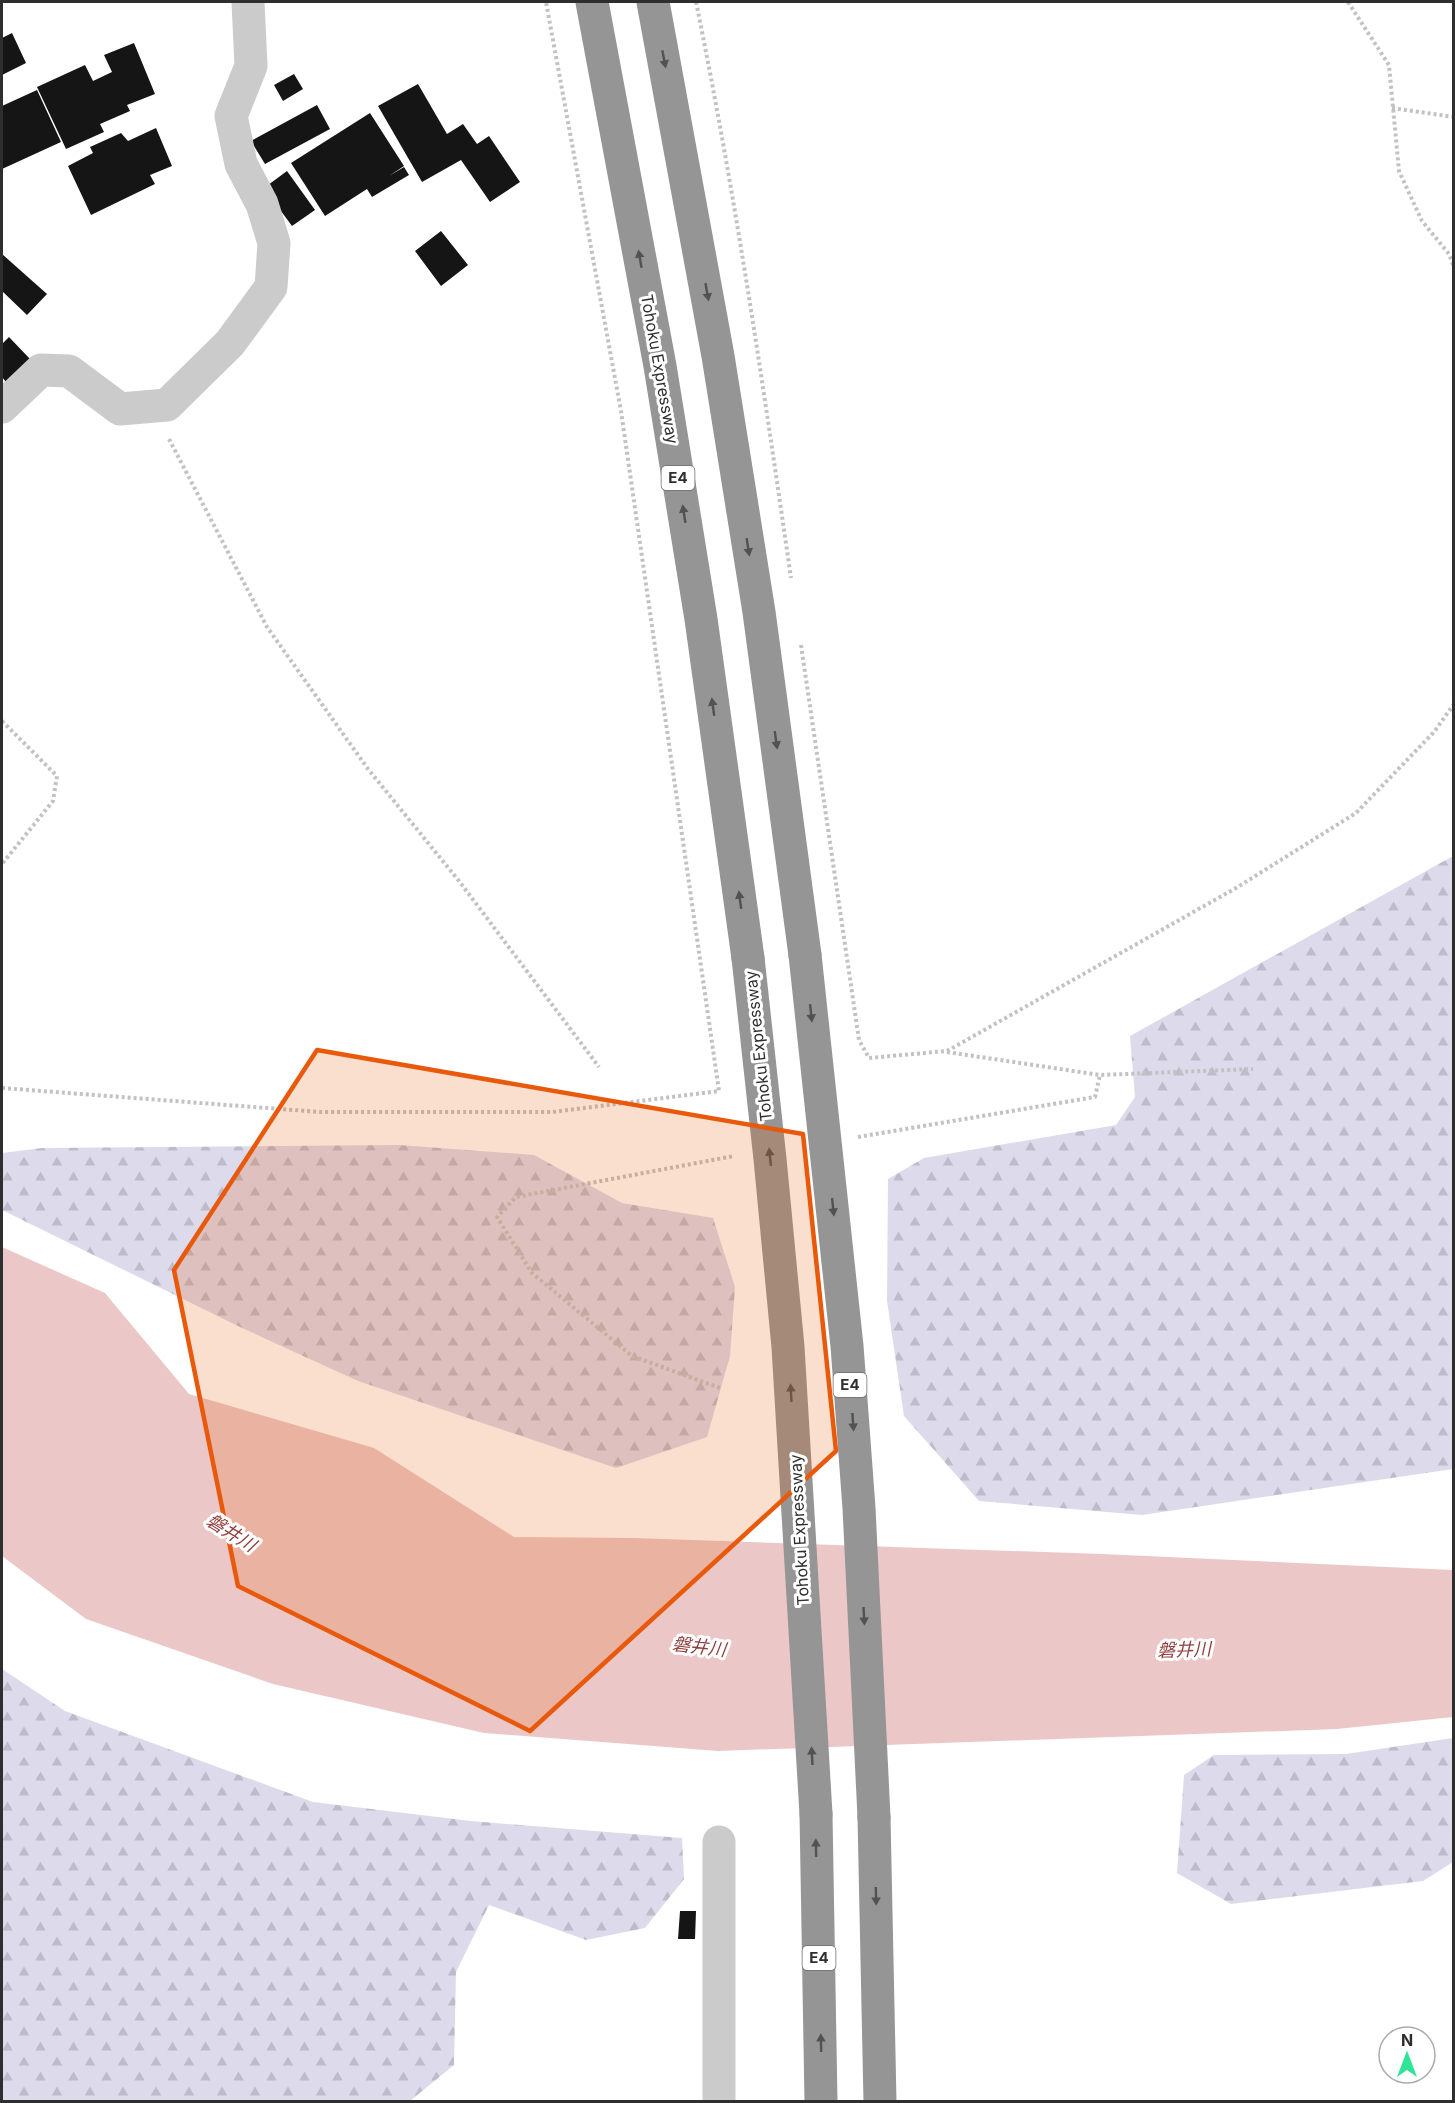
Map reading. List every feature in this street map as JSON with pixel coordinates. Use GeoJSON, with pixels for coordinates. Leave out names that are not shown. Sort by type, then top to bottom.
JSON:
{"type":"FeatureCollection","features":[{"type":"Feature","properties":{"kind":"highway","name":"Tohoku Expressway"},"geometry":{"type":"LineString","coordinates":[[592,2],[660,366],[694,573],[748,958],[771,1159],[788,1347],[816,1814],[821,2102]]}},
{"type":"Feature","properties":{"kind":"highway","name":"E4"},"geometry":{"type":"LineString","coordinates":[[653,2],[718,356],[759,612],[805,955],[848,1346],[859,1508],[874,1817],[880,2102]]}},
{"type":"Feature","properties":{"kind":"street"},"geometry":{"type":"LineString","coordinates":[[2,407],[41,370],[69,371],[120,409],[167,405],[230,343],[271,287],[274,243],[262,204],[241,164],[231,116],[251,66],[248,2]]}},
{"type":"Feature","properties":{"kind":"street"},"geometry":{"type":"LineString","coordinates":[[718,2102],[719,1842]]}},
{"type":"Feature","properties":{"kind":"path"},"geometry":{"type":"LineString","coordinates":[[2,1088],[320,1112],[553,1112],[719,1091],[621,411],[546,2]]}},
{"type":"Feature","properties":{"kind":"path"},"geometry":{"type":"LineString","coordinates":[[696,2],[714,90],[759,356],[792,580]]}},
{"type":"Feature","properties":{"kind":"path"},"geometry":{"type":"LineString","coordinates":[[1348,2],[1389,65],[1399,171],[1422,221],[1449,254],[1454,267]]}},
{"type":"Feature","properties":{"kind":"path"},"geometry":{"type":"LineString","coordinates":[[1392,108],[1454,117]]}},
{"type":"Feature","properties":{"kind":"path"},"geometry":{"type":"LineString","coordinates":[[152,406],[267,627],[368,769],[459,881],[599,1066]]}},
{"type":"Feature","properties":{"kind":"path"},"geometry":{"type":"LineString","coordinates":[[800,639],[859,1040],[869,1058],[946,1052],[1100,1075],[1253,1069]]}},
{"type":"Feature","properties":{"kind":"path"},"geometry":{"type":"LineString","coordinates":[[946,1052],[1236,888],[1356,813],[1434,732],[1454,704]]}},
{"type":"Feature","properties":{"kind":"path"},"geometry":{"type":"LineString","coordinates":[[2,721],[57,776],[53,801],[2,864]]}},
{"type":"Feature","properties":{"kind":"highlighted area"},"geometry":{"type":"Polygon","coordinates":[[[317,1050],[803,1134],[836,1451],[530,1731],[238,1586],[174,1270],[317,1050]]]}},
{"type":"Feature","properties":{"kind":"green space"},"geometry":{"type":"Polygon","coordinates":[[[1453,856],[1453,1469],[1142,1515],[979,1501],[904,1416],[887,1301],[888,1179],[924,1158],[1116,1125],[1135,1097],[1130,1036],[1453,856]]]}},
{"type":"Feature","properties":{"kind":"green space"},"geometry":{"type":"Polygon","coordinates":[[[399,1145],[534,1155],[622,1203],[713,1218],[735,1287],[730,1356],[707,1437],[616,1468],[358,1381],[240,1327],[2,1210],[2,1153],[42,1148],[399,1145]]]}},
{"type":"Feature","properties":{"kind":"green space"},"geometry":{"type":"Polygon","coordinates":[[[2,1669],[65,1711],[313,1802],[471,1821],[682,1838],[684,1879],[645,1928],[586,1940],[489,1905],[456,1972],[454,2065],[410,2101],[2,2101],[2,1669]]]}},
{"type":"Feature","properties":{"kind":"green space"},"geometry":{"type":"Polygon","coordinates":[[[1453,1738],[1453,1862],[1423,1881],[1231,1904],[1177,1873],[1184,1775],[1214,1755],[1346,1754],[1453,1738]]]}},
{"type":"Feature","properties":{"kind":"water","name":"磐井川"},"geometry":{"type":"Polygon","coordinates":[[[2,1247],[105,1293],[189,1394],[374,1448],[514,1537],[634,1538],[1102,1554],[1453,1570],[1453,1717],[1337,1729],[718,1751],[484,1733],[273,1684],[86,1619],[2,1556],[2,1247]]]}},
{"type":"Feature","properties":{"kind":"building"},"geometry":{"type":"Polygon","coordinates":[[[12,33],[26,63],[2,75],[2,38],[12,33]]]}},
{"type":"Feature","properties":{"kind":"building"},"geometry":{"type":"Polygon","coordinates":[[[134,43],[155,94],[127,105],[130,111],[100,124],[104,132],[66,149],[37,87],[85,65],[93,81],[112,72],[104,55],[134,43]]]}},
{"type":"Feature","properties":{"kind":"building"},"geometry":{"type":"Polygon","coordinates":[[[294,74],[303,89],[283,101],[274,85],[294,74]]]}},
{"type":"Feature","properties":{"kind":"building"},"geometry":{"type":"Polygon","coordinates":[[[418,84],[447,134],[463,124],[477,144],[489,136],[520,182],[490,202],[461,160],[422,182],[378,106],[418,84]]]}},
{"type":"Feature","properties":{"kind":"building"},"geometry":{"type":"Polygon","coordinates":[[[37,90],[61,142],[2,169],[2,106],[37,90]]]}},
{"type":"Feature","properties":{"kind":"building"},"geometry":{"type":"Polygon","coordinates":[[[317,105],[330,129],[265,164],[251,141],[317,105]]]}},
{"type":"Feature","properties":{"kind":"building"},"geometry":{"type":"Polygon","coordinates":[[[370,113],[404,166],[389,176],[404,167],[409,175],[372,197],[367,189],[325,216],[291,163],[370,113]]]}},
{"type":"Feature","properties":{"kind":"building"},"geometry":{"type":"Polygon","coordinates":[[[156,128],[172,166],[150,175],[155,184],[91,215],[68,166],[93,153],[90,147],[121,133],[128,141],[156,128]]]}},
{"type":"Feature","properties":{"kind":"building"},"geometry":{"type":"Polygon","coordinates":[[[287,171],[315,210],[292,226],[264,188],[287,171]]]}},
{"type":"Feature","properties":{"kind":"building"},"geometry":{"type":"Polygon","coordinates":[[[441,231],[468,265],[441,286],[415,251],[441,231]]]}},
{"type":"Feature","properties":{"kind":"building"},"geometry":{"type":"Polygon","coordinates":[[[2,254],[47,294],[27,315],[2,291],[2,254]]]}},
{"type":"Feature","properties":{"kind":"building"},"geometry":{"type":"Polygon","coordinates":[[[9,337],[30,359],[6,382],[2,377],[2,344],[9,337]]]}},
{"type":"Feature","properties":{"kind":"building"},"geometry":{"type":"Polygon","coordinates":[[[680,1911],[696,1911],[695,1939],[678,1939],[680,1911]]]}}]}
